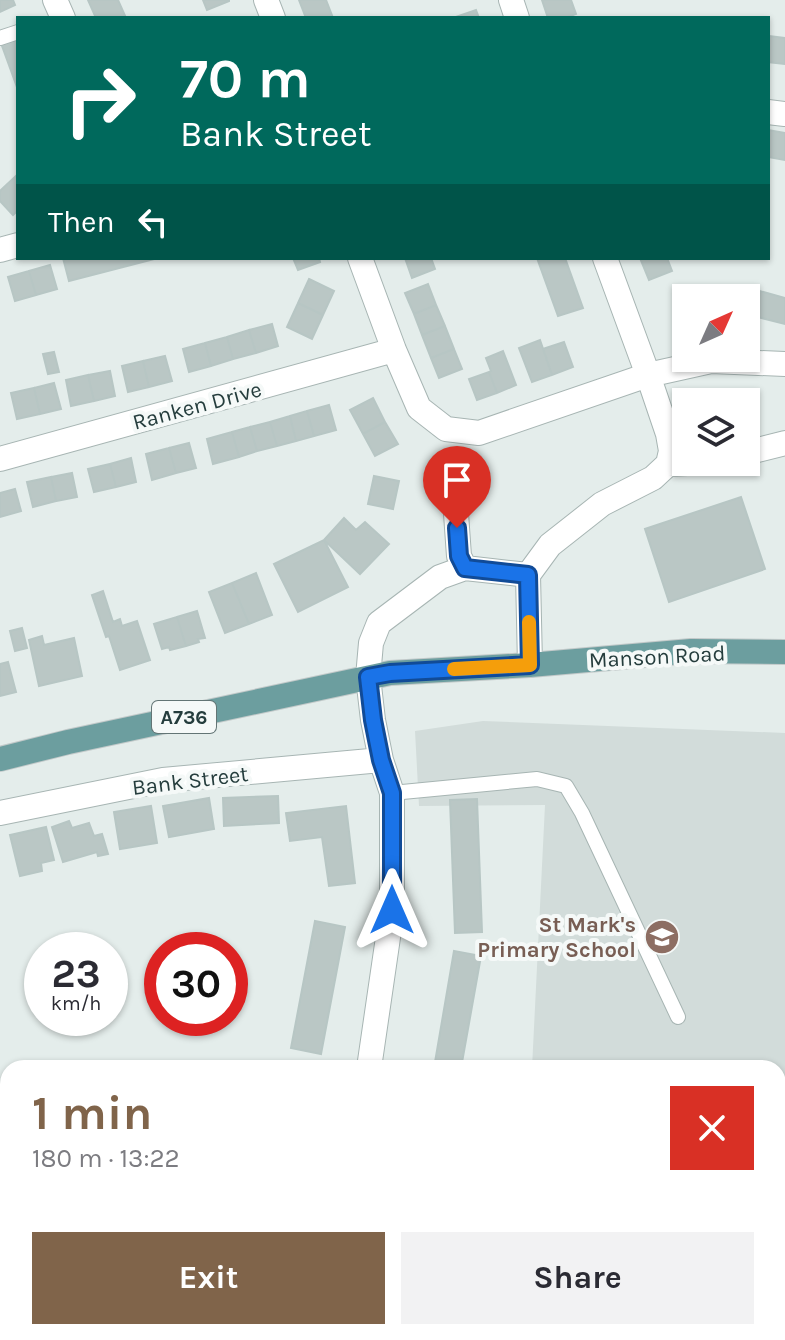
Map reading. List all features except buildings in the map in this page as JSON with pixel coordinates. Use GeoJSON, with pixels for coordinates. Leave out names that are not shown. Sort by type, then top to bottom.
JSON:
{"type":"FeatureCollection","features":[{"type":"Feature","properties":{"kind":"main road","name":"Manson Road"},"geometry":{"type":"LineString","coordinates":[[530,665],[691,651],[785,652]]}},
{"type":"Feature","properties":{"kind":"main road","name":"A736"},"geometry":{"type":"LineString","coordinates":[[0,759],[390,673],[530,665]]}},
{"type":"Feature","properties":{"kind":"street"},"geometry":{"type":"LineString","coordinates":[[361,260],[419,408],[446,429],[479,433],[648,375],[711,361],[785,364]]}},
{"type":"Feature","properties":{"kind":"street"},"geometry":{"type":"LineString","coordinates":[[530,665],[528,575],[550,545],[602,504],[653,478],[668,464],[671,451],[648,375],[606,260]]}},
{"type":"Feature","properties":{"kind":"street","name":"Ranken Drive"},"geometry":{"type":"LineString","coordinates":[[0,459],[394,350]]}},
{"type":"Feature","properties":{"kind":"street"},"geometry":{"type":"LineString","coordinates":[[760,449],[785,443]]}},
{"type":"Feature","properties":{"kind":"street"},"geometry":{"type":"LineString","coordinates":[[668,464],[672,464]]}},
{"type":"Feature","properties":{"kind":"street"},"geometry":{"type":"LineString","coordinates":[[453,471],[459,556],[465,568]]}},
{"type":"Feature","properties":{"kind":"street"},"geometry":{"type":"LineString","coordinates":[[370,1060],[392,910],[392,793],[373,720],[368,677],[371,643],[379,623],[440,577],[465,568],[528,575]]}},
{"type":"Feature","properties":{"kind":"street","name":"Bank Street"},"geometry":{"type":"LineString","coordinates":[[0,813],[163,780],[381,760]]}},
{"type":"Feature","properties":{"kind":"lane"},"geometry":{"type":"LineString","coordinates":[[392,793],[537,779],[566,786],[582,813],[678,1017]]}},
{"type":"Feature","properties":{"kind":"shaded area","name":"St Mark's Primary School"},"geometry":{"type":"Polygon","coordinates":[[[483,721],[785,733],[785,1060],[532,1060],[545,805],[419,806],[415,731],[483,721]]]}},
{"type":"Feature","properties":{"kind":"slow traffic"},"geometry":{"type":"LineString","coordinates":[[454,669],[530,665],[529,622]]}},
{"type":"Feature","properties":{"kind":"place","name":"St Mark's Primary School"},"geometry":{"type":"Point","coordinates":[662,937]}},
{"type":"Feature","properties":{"kind":"route"},"geometry":{"type":"LineString","coordinates":[[392,910],[392,793],[381,760],[368,677],[530,665],[528,575],[465,568],[459,556],[457,528]]}}]}
